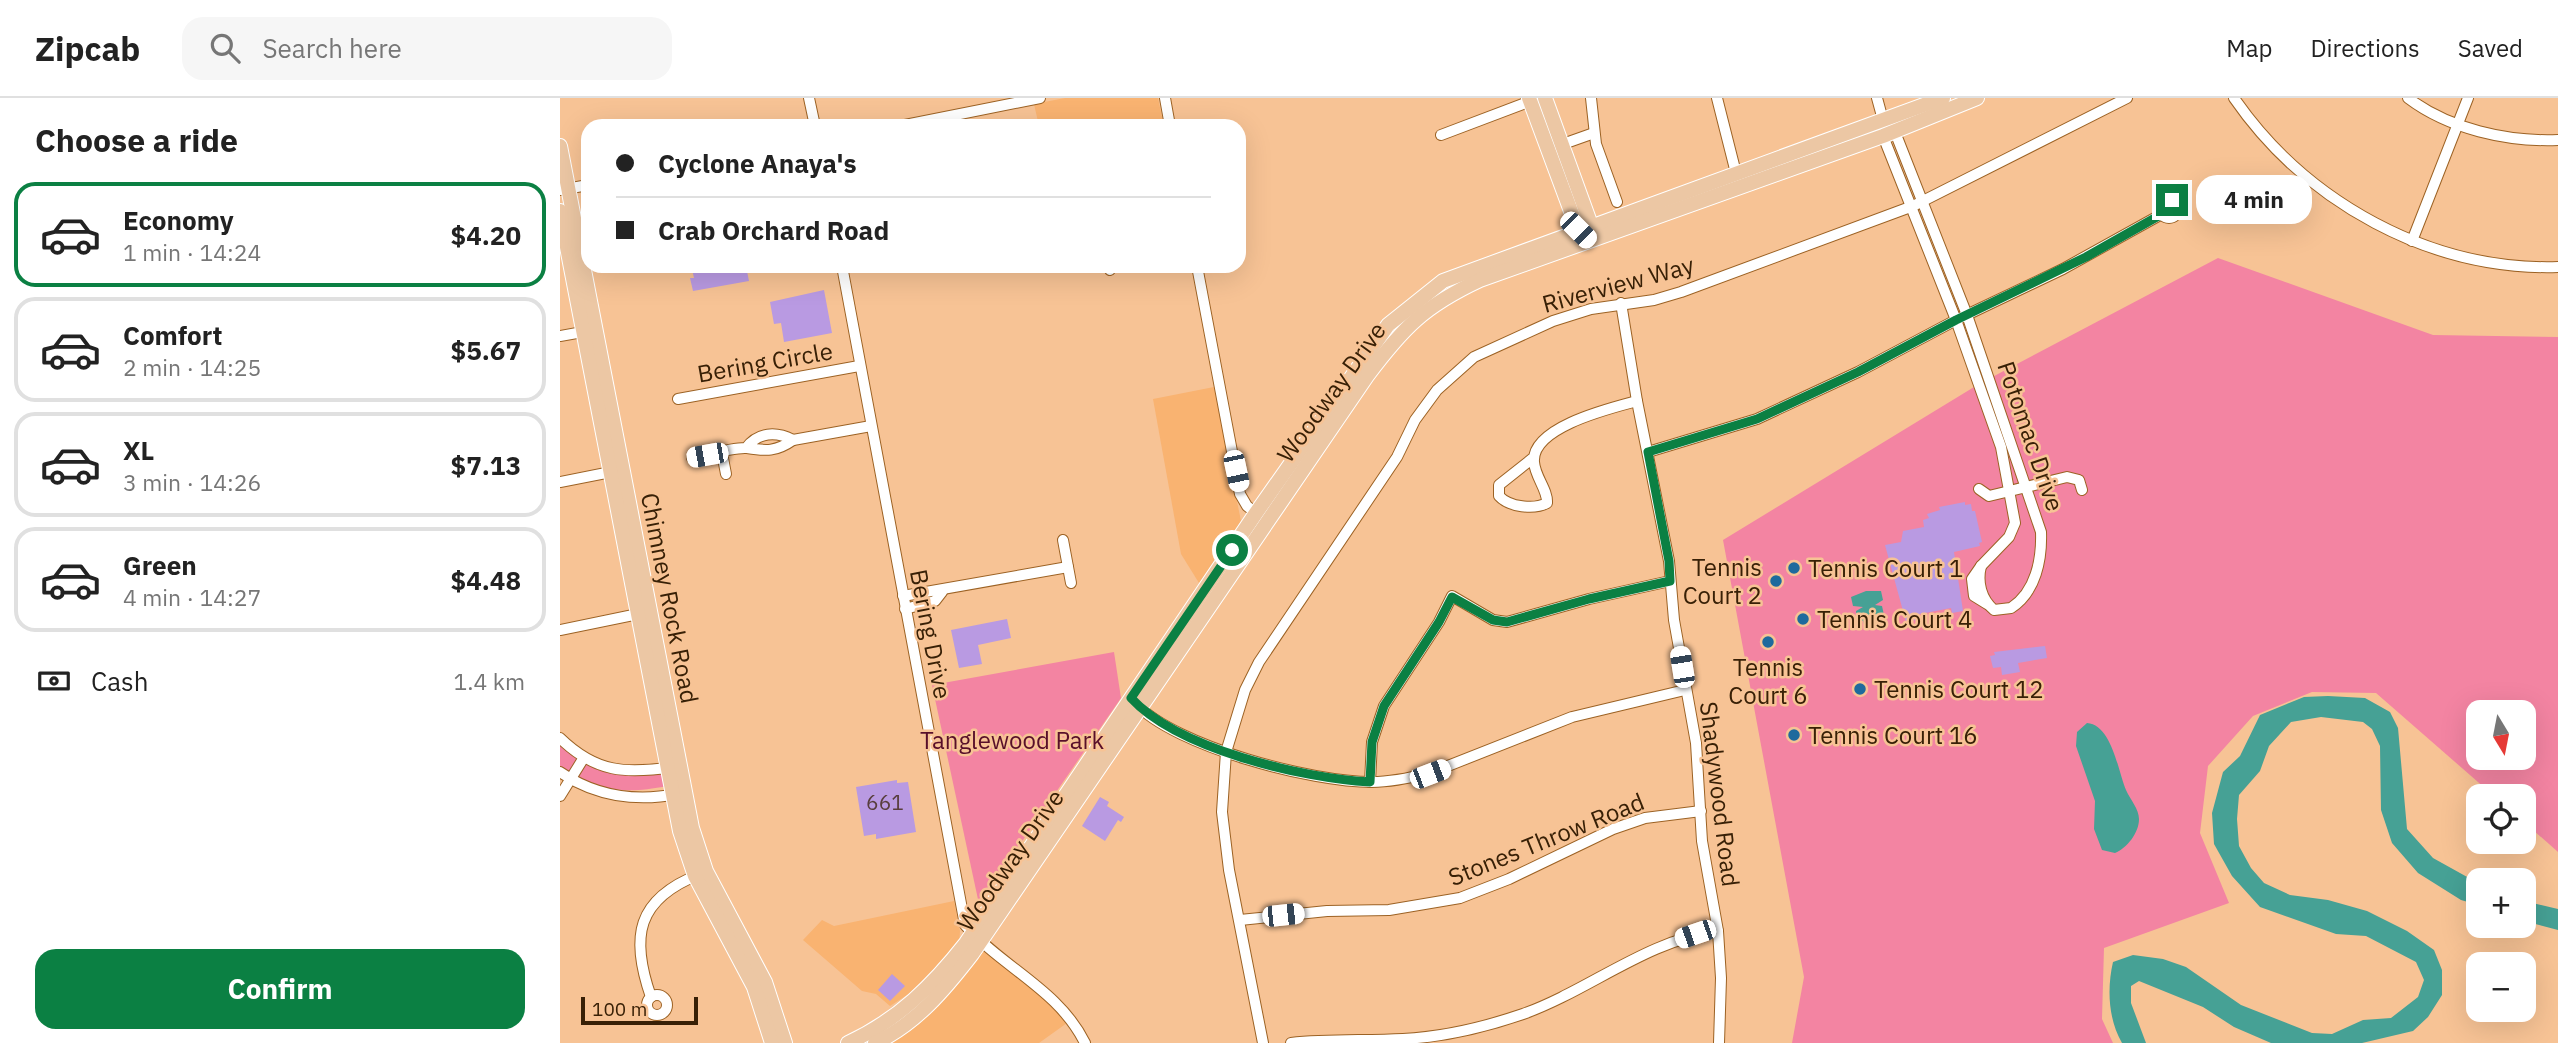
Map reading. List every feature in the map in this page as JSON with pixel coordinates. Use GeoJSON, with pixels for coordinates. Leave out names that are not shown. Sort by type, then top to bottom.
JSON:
{"type":"FeatureCollection","features":[{"type":"Feature","properties":{"kind":"main road","name":"Woodway Drive"},"geometry":{"type":"LineString","coordinates":[[1737,180],[1943,98]]}},
{"type":"Feature","properties":{"kind":"main road","name":"Woodway Drive"},"geometry":{"type":"LineString","coordinates":[[875,1043],[910,1023],[955,977],[977,938],[1328,421],[1398,334],[1428,308],[1478,274],[1586,232],[1737,180],[1889,134],[1978,98]]}},
{"type":"Feature","properties":{"kind":"main road"},"geometry":{"type":"LineString","coordinates":[[1536,99],[1563,144],[1586,232]]}},
{"type":"Feature","properties":{"kind":"main road"},"geometry":{"type":"LineString","coordinates":[[1536,99],[1586,232]]}},
{"type":"Feature","properties":{"kind":"main road","name":"Chimney Rock Road"},"geometry":{"type":"LineString","coordinates":[[560,146],[564,190],[589,330],[677,794],[701,873],[754,987],[772,1043]]}},
{"type":"Feature","properties":{"kind":"main road","name":"Chimney Rock Road"},"geometry":{"type":"LineString","coordinates":[[560,211],[589,330]]}},
{"type":"Feature","properties":{"kind":"main road","name":"Chimney Rock Road"},"geometry":{"type":"LineString","coordinates":[[701,873],[765,982],[785,1043]]}},
{"type":"Feature","properties":{"kind":"main road","name":"Woodway Drive"},"geometry":{"type":"LineString","coordinates":[[848,1043],[896,1015],[930,987],[977,938]]}},
{"type":"Feature","properties":{"kind":"main road"},"geometry":{"type":"LineString","coordinates":[[896,1015],[910,1023]]}},
{"type":"Feature","properties":{"kind":"street"},"geometry":{"type":"LineString","coordinates":[[809,98],[814,119]]}},
{"type":"Feature","properties":{"kind":"street"},"geometry":{"type":"LineString","coordinates":[[935,119],[1040,98]]}},
{"type":"Feature","properties":{"kind":"street"},"geometry":{"type":"LineString","coordinates":[[1165,98],[1169,119]]}},
{"type":"Feature","properties":{"kind":"street"},"geometry":{"type":"LineString","coordinates":[[1591,98],[1599,155],[1617,202]]}},
{"type":"Feature","properties":{"kind":"street"},"geometry":{"type":"LineString","coordinates":[[1717,98],[1737,180]]}},
{"type":"Feature","properties":{"kind":"street","name":"Potomac Drive"},"geometry":{"type":"LineString","coordinates":[[1877,98],[1883,121],[1967,315],[2029,488],[2041,532],[2038,568],[2028,590],[2017,605],[1999,611],[1987,604],[1979,574],[1981,566],[2009,537],[2015,523],[2001,447],[1918,203]]}},
{"type":"Feature","properties":{"kind":"street","name":"Riverview Way"},"geometry":{"type":"LineString","coordinates":[[1263,1043],[1229,870],[1222,813],[1226,752],[1241,699],[1259,662],[1397,457],[1415,420],[1437,390],[1474,357],[1505,341],[1591,309],[1654,300],[1681,292],[1918,203],[2127,98]]}},
{"type":"Feature","properties":{"kind":"street"},"geometry":{"type":"LineString","coordinates":[[2234,98],[2293,166],[2346,209],[2413,241],[2473,259],[2527,268],[2558,267]]}},
{"type":"Feature","properties":{"kind":"street"},"geometry":{"type":"LineString","coordinates":[[2408,98],[2457,124],[2506,137],[2558,140]]}},
{"type":"Feature","properties":{"kind":"street"},"geometry":{"type":"LineString","coordinates":[[2413,241],[2468,98]]}},
{"type":"Feature","properties":{"kind":"street"},"geometry":{"type":"LineString","coordinates":[[1441,135],[1536,99]]}},
{"type":"Feature","properties":{"kind":"street"},"geometry":{"type":"LineString","coordinates":[[1563,144],[1594,133]]}},
{"type":"Feature","properties":{"kind":"street"},"geometry":{"type":"LineString","coordinates":[[1648,452],[1757,419],[1858,372],[1956,320],[2086,257],[2162,214]]}},
{"type":"Feature","properties":{"kind":"street","name":"Bering Drive"},"geometry":{"type":"LineString","coordinates":[[843,273],[965,925],[977,938]]}},
{"type":"Feature","properties":{"kind":"street"},"geometry":{"type":"LineString","coordinates":[[1198,273],[1241,494],[1247,506],[1261,517]]}},
{"type":"Feature","properties":{"kind":"street","name":"Shadywood Road"},"geometry":{"type":"LineString","coordinates":[[1621,303],[1637,401],[1669,561],[1685,690],[1696,743],[1702,841],[1718,931],[1721,978],[1719,1043]]}},
{"type":"Feature","properties":{"kind":"street"},"geometry":{"type":"LineString","coordinates":[[560,336],[589,330]]}},
{"type":"Feature","properties":{"kind":"street","name":"Bering Circle"},"geometry":{"type":"LineString","coordinates":[[678,399],[859,366]]}},
{"type":"Feature","properties":{"kind":"street"},"geometry":{"type":"LineString","coordinates":[[1533,458],[1499,485],[1499,495],[1506,502],[1542,506],[1547,503],[1547,497],[1537,479],[1533,458],[1536,449],[1550,435],[1597,412],[1637,401]]}},
{"type":"Feature","properties":{"kind":"street"},"geometry":{"type":"LineString","coordinates":[[692,458],[746,448],[768,451],[778,449],[793,440],[871,426]]}},
{"type":"Feature","properties":{"kind":"street"},"geometry":{"type":"LineString","coordinates":[[746,448],[762,435],[780,434],[793,440]]}},
{"type":"Feature","properties":{"kind":"street"},"geometry":{"type":"LineString","coordinates":[[722,453],[726,474]]}},
{"type":"Feature","properties":{"kind":"street"},"geometry":{"type":"LineString","coordinates":[[560,482],[616,470]]}},
{"type":"Feature","properties":{"kind":"street"},"geometry":{"type":"LineString","coordinates":[[1979,489],[1989,496],[2029,488]]}},
{"type":"Feature","properties":{"kind":"street"},"geometry":{"type":"LineString","coordinates":[[1063,540],[1071,583]]}},
{"type":"Feature","properties":{"kind":"street"},"geometry":{"type":"LineString","coordinates":[[903,596],[942,592],[1068,567]]}},
{"type":"Feature","properties":{"kind":"street"},"geometry":{"type":"LineString","coordinates":[[1370,782],[1372,742],[1384,706],[1439,622],[1452,597],[1493,620],[1507,622],[1589,599],[1670,581]]}},
{"type":"Feature","properties":{"kind":"street"},"geometry":{"type":"LineString","coordinates":[[905,609],[935,601],[942,592]]}},
{"type":"Feature","properties":{"kind":"street"},"geometry":{"type":"LineString","coordinates":[[560,630],[643,613]]}},
{"type":"Feature","properties":{"kind":"street"},"geometry":{"type":"LineString","coordinates":[[1136,704],[1183,735],[1226,752],[1331,779],[1370,782],[1430,774],[1572,717],[1685,690]]}},
{"type":"Feature","properties":{"kind":"street"},"geometry":{"type":"LineString","coordinates":[[560,738],[583,759],[601,766],[623,771],[672,767]]}},
{"type":"Feature","properties":{"kind":"street"},"geometry":{"type":"LineString","coordinates":[[560,796],[583,759]]}},
{"type":"Feature","properties":{"kind":"street"},"geometry":{"type":"LineString","coordinates":[[560,772],[571,779],[619,797],[677,794]]}},
{"type":"Feature","properties":{"kind":"street","name":"Stones Throw Road"},"geometry":{"type":"LineString","coordinates":[[1240,920],[1326,911],[1389,911],[1460,898],[1509,879],[1613,829],[1645,818],[1701,811]]}},
{"type":"Feature","properties":{"kind":"street"},"geometry":{"type":"LineString","coordinates":[[650,998],[640,961],[641,927],[659,896],[701,873]]}},
{"type":"Feature","properties":{"kind":"street"},"geometry":{"type":"LineString","coordinates":[[1292,1043],[1407,1039],[1468,1030],[1559,1001],[1665,944],[1695,934],[1718,931]]}},
{"type":"Feature","properties":{"kind":"street"},"geometry":{"type":"LineString","coordinates":[[977,938],[1045,991],[1060,1006],[1086,1043]]}},
{"type":"Feature","properties":{"kind":"shaded area"},"geometry":{"type":"Polygon","coordinates":[[[1065,98],[1158,98],[1162,119],[1037,119],[1034,104],[1065,98]]]}},
{"type":"Feature","properties":{"kind":"shaded area"},"geometry":{"type":"Polygon","coordinates":[[[1214,387],[1241,521],[1199,583],[1181,554],[1153,399],[1214,387]]]}},
{"type":"Feature","properties":{"kind":"shaded area"},"geometry":{"type":"Polygon","coordinates":[[[954,901],[960,931],[959,946],[930,980],[890,1006],[876,994],[862,991],[803,940],[822,920],[834,926],[954,901]]]}},
{"type":"Feature","properties":{"kind":"shaded area"},"geometry":{"type":"Polygon","coordinates":[[[979,948],[1033,987],[1067,1023],[1039,1043],[882,1043],[979,948]]]}},
{"type":"Feature","properties":{"kind":"green space"},"geometry":{"type":"Polygon","coordinates":[[[2218,258],[2433,335],[2558,337],[2558,852],[2536,833],[2536,784],[2480,784],[2376,693],[2312,692],[2253,716],[2208,766],[2200,833],[2229,903],[2104,948],[2102,1019],[2113,1043],[1792,1043],[1804,977],[1723,540],[1979,384],[2218,258]]]}},
{"type":"Feature","properties":{"kind":"green space","name":"Tanglewood Park"},"geometry":{"type":"Polygon","coordinates":[[[1114,652],[1121,698],[979,904],[932,685],[1114,652]]]}},
{"type":"Feature","properties":{"kind":"green space"},"geometry":{"type":"Polygon","coordinates":[[[560,744],[579,760],[665,772],[668,786],[624,790],[589,782],[560,769],[560,744]]]}},
{"type":"Feature","properties":{"kind":"water"},"geometry":{"type":"Polygon","coordinates":[[[1866,591],[1881,591],[1883,600],[1875,605],[1882,606],[1884,615],[1879,618],[1879,627],[1866,630],[1863,621],[1857,620],[1856,611],[1863,607],[1853,606],[1851,597],[1866,591]]]}},
{"type":"Feature","properties":{"kind":"water"},"geometry":{"type":"Polygon","coordinates":[[[2304,697],[2365,698],[2390,712],[2398,728],[2407,829],[2433,858],[2466,876],[2466,901],[2418,873],[2392,843],[2381,810],[2380,746],[2372,729],[2363,722],[2321,717],[2291,722],[2269,746],[2260,771],[2239,795],[2239,846],[2251,868],[2264,883],[2290,895],[2328,900],[2367,911],[2407,931],[2434,950],[2442,970],[2442,995],[2428,1017],[2413,1031],[2362,1043],[2271,1043],[2234,1027],[2203,1007],[2139,981],[2131,986],[2131,1003],[2146,1043],[2122,1043],[2111,1014],[2111,972],[2113,962],[2133,955],[2163,959],[2186,967],[2241,1005],[2312,1033],[2332,1034],[2363,1020],[2391,1018],[2418,997],[2424,980],[2416,962],[2366,936],[2336,934],[2260,907],[2232,876],[2214,844],[2212,813],[2223,772],[2240,756],[2260,715],[2304,697]]]}},
{"type":"Feature","properties":{"kind":"water"},"geometry":{"type":"Polygon","coordinates":[[[2087,723],[2096,726],[2108,740],[2126,790],[2139,815],[2135,835],[2115,853],[2102,850],[2094,829],[2095,801],[2076,746],[2077,732],[2087,723]]]}},
{"type":"Feature","properties":{"kind":"water"},"geometry":{"type":"Polygon","coordinates":[[[2536,904],[2558,909],[2558,930],[2536,924],[2536,904]]]}},
{"type":"Feature","properties":{"kind":"building"},"geometry":{"type":"Polygon","coordinates":[[[693,273],[747,273],[749,281],[693,291],[690,278],[694,278],[693,273]]]}},
{"type":"Feature","properties":{"kind":"building"},"geometry":{"type":"Polygon","coordinates":[[[824,290],[832,333],[784,342],[781,323],[774,324],[770,302],[824,290]]]}},
{"type":"Feature","properties":{"kind":"building"},"geometry":{"type":"Polygon","coordinates":[[[1965,502],[1965,505],[1971,504],[1972,511],[1975,511],[1982,542],[1979,543],[1980,546],[1954,552],[1963,611],[1952,613],[1951,608],[1915,615],[1916,620],[1906,622],[1885,545],[1901,542],[1903,531],[1924,527],[1923,520],[1929,518],[1927,514],[1940,510],[1939,507],[1965,502]]]}},
{"type":"Feature","properties":{"kind":"building"},"geometry":{"type":"Polygon","coordinates":[[[1007,619],[1011,638],[978,645],[982,664],[959,668],[951,630],[1007,619]]]}},
{"type":"Feature","properties":{"kind":"building"},"geometry":{"type":"Polygon","coordinates":[[[2045,646],[2047,658],[2018,663],[2020,672],[2002,675],[2001,667],[1993,668],[1990,656],[1995,655],[1994,652],[2045,646]]]}},
{"type":"Feature","properties":{"kind":"building"},"geometry":{"type":"Polygon","coordinates":[[[897,780],[897,783],[908,782],[916,832],[876,839],[876,834],[864,836],[856,787],[897,780]]]}},
{"type":"Feature","properties":{"kind":"building"},"geometry":{"type":"Polygon","coordinates":[[[1100,797],[1109,802],[1107,806],[1124,817],[1121,822],[1118,820],[1105,841],[1082,826],[1100,797]]]}},
{"type":"Feature","properties":{"kind":"building"},"geometry":{"type":"Polygon","coordinates":[[[892,974],[905,986],[890,1001],[878,990],[892,974]]]}},
{"type":"Feature","properties":{"kind":"place","name":"Tennis Court 1"},"geometry":{"type":"Point","coordinates":[1794,568]}},
{"type":"Feature","properties":{"kind":"place","name":"Tennis Court 2"},"geometry":{"type":"Point","coordinates":[1776,581]}},
{"type":"Feature","properties":{"kind":"place","name":"Tennis Court 4"},"geometry":{"type":"Point","coordinates":[1803,619]}},
{"type":"Feature","properties":{"kind":"place","name":"Tennis Court 6"},"geometry":{"type":"Point","coordinates":[1768,642]}},
{"type":"Feature","properties":{"kind":"place","name":"Tennis Court 12"},"geometry":{"type":"Point","coordinates":[1860,689]}},
{"type":"Feature","properties":{"kind":"place","name":"Tennis Court 16"},"geometry":{"type":"Point","coordinates":[1794,735]}},
{"type":"Feature","properties":{"kind":"route"},"geometry":{"type":"LineString","coordinates":[[1232,550],[1131,698],[1141,709],[1183,735],[1226,752],[1331,779],[1370,782],[1372,742],[1384,706],[1439,622],[1452,597],[1493,620],[1507,622],[1523,620],[1589,599],[1670,581],[1669,561],[1648,452],[1757,419],[1858,372],[1956,320],[2086,257],[2162,214],[2162,203],[2168,199],[2172,200]]}}]}
